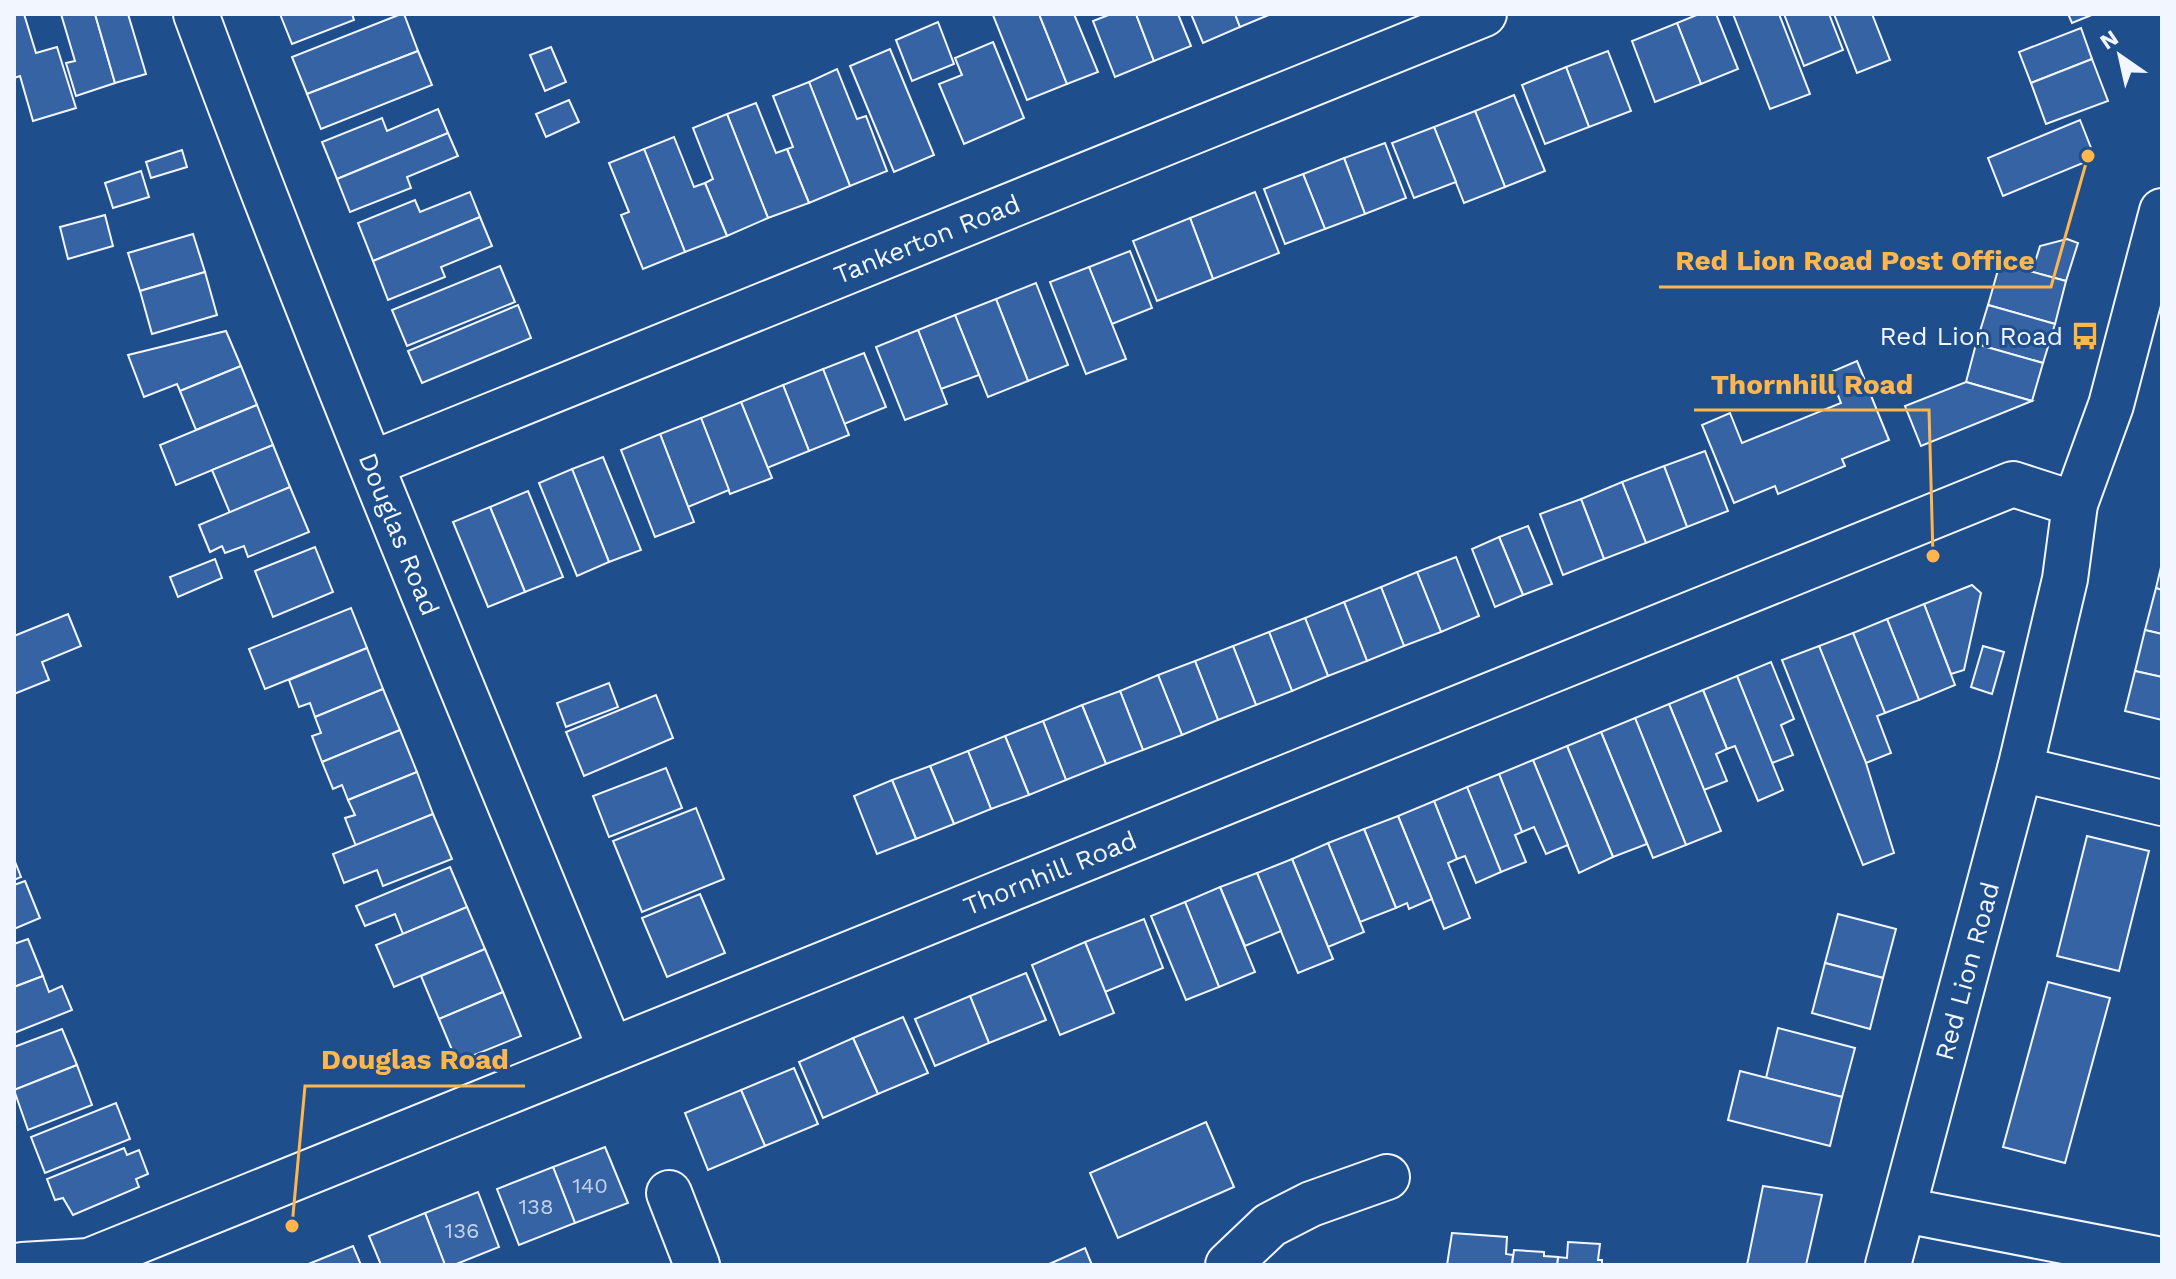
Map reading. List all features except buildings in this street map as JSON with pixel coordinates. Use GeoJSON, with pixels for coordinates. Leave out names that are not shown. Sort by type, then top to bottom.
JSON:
{"type":"FeatureCollection","features":[{"type":"Feature","properties":{"kind":"street","name":"Douglas Road"},"geometry":{"type":"LineString","coordinates":[[196,14],[249,159],[371,464],[611,1050]]}},
{"type":"Feature","properties":{"kind":"street","name":"Tankerton Road"},"geometry":{"type":"LineString","coordinates":[[371,464],[1484,14]]}},
{"type":"Feature","properties":{"kind":"street","name":"Red Lion Road"},"geometry":{"type":"LineString","coordinates":[[1888,1265],[2020,769],[2065,579],[2075,504],[2111,405],[2162,211]]}},
{"type":"Feature","properties":{"kind":"street","name":"Thornhill Road"},"geometry":{"type":"LineString","coordinates":[[22,1265],[89,1261],[2013,484],[2075,504]]}},
{"type":"Feature","properties":{"kind":"street"},"geometry":{"type":"LineString","coordinates":[[2020,769],[2162,803]]}},
{"type":"Feature","properties":{"kind":"street"},"geometry":{"type":"LineString","coordinates":[[1228,1265],[1270,1225],[1311,1204],[1387,1177]]}},
{"type":"Feature","properties":{"kind":"street"},"geometry":{"type":"LineString","coordinates":[[669,1193],[697,1265]]}},
{"type":"Feature","properties":{"kind":"street"},"geometry":{"type":"LineString","coordinates":[[1904,1210],[2162,1260]]}},
{"type":"Feature","properties":{"kind":"place","name":"Red Lion Road Post Office"},"geometry":{"type":"Point","coordinates":[2088,156]}},
{"type":"Feature","properties":{"kind":"place","name":"Red Lion Road"},"geometry":{"type":"Point","coordinates":[2085,336]}},
{"type":"Feature","properties":{"kind":"place","name":"Thornhill Road"},"geometry":{"type":"Point","coordinates":[1933,556]}},
{"type":"Feature","properties":{"kind":"place","name":"Douglas Road"},"geometry":{"type":"Point","coordinates":[292,1226]}}]}
